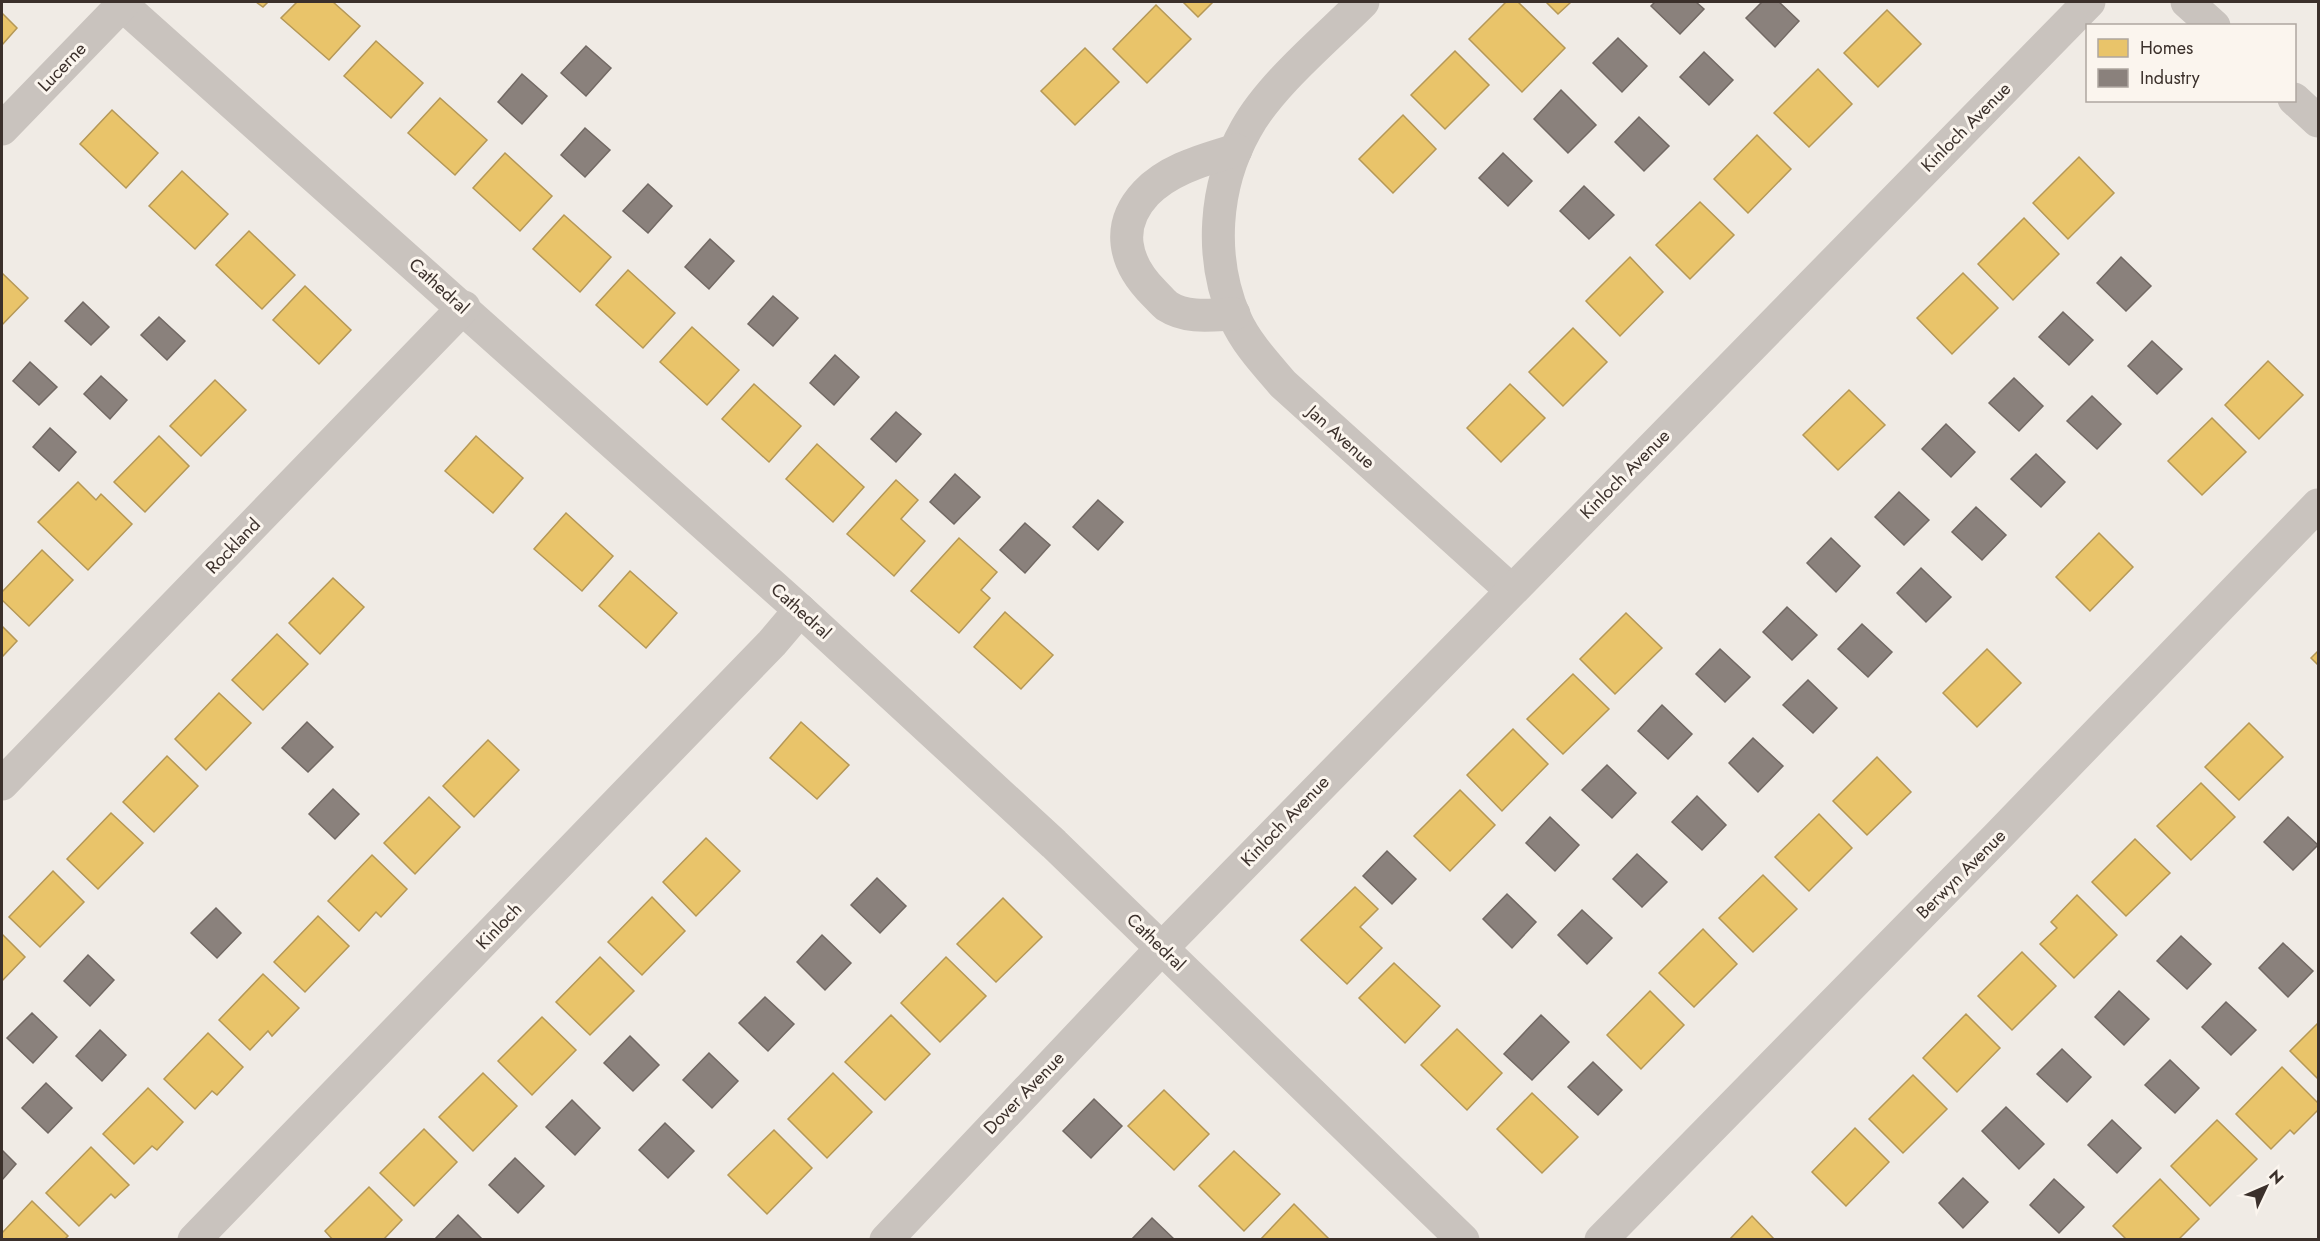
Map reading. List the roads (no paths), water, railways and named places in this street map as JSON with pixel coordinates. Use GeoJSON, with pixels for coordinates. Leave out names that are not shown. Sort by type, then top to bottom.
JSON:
{"type":"FeatureCollection","features":[{"type":"Feature","properties":{"kind":"street","name":"Jan Avenue"},"geometry":{"type":"LineString","coordinates":[[1363,2],[1274,90],[1246,127],[1230,161],[1221,198],[1218,235],[1221,272],[1234,314],[1254,350],[1282,384],[1510,590]]}},
{"type":"Feature","properties":{"kind":"street","name":"Kinloch Avenue"},"geometry":{"type":"LineString","coordinates":[[1162,948],[1510,590],[2090,2]]}},
{"type":"Feature","properties":{"kind":"street"},"geometry":{"type":"LineString","coordinates":[[2187,2],[2212,24]]}},
{"type":"Feature","properties":{"kind":"street","name":"Lucerne"},"geometry":{"type":"LineString","coordinates":[[2,129],[121,3]]}},
{"type":"Feature","properties":{"kind":"street","name":"Cathedral"},"geometry":{"type":"LineString","coordinates":[[121,3],[800,610],[1054,844],[1463,1239]]}},
{"type":"Feature","properties":{"kind":"street"},"geometry":{"type":"LineString","coordinates":[[2296,100],[2319,121]]}},
{"type":"Feature","properties":{"kind":"street"},"geometry":{"type":"LineString","coordinates":[[1234,314],[1195,316],[1168,306],[1144,283],[1129,258],[1126,233],[1132,212],[1147,192],[1183,167],[1236,150]]}},
{"type":"Feature","properties":{"kind":"street","name":"Rockland"},"geometry":{"type":"LineString","coordinates":[[2,784],[464,308]]}},
{"type":"Feature","properties":{"kind":"street","name":"Berwyn Avenue"},"geometry":{"type":"LineString","coordinates":[[1601,1239],[1998,836],[2319,505]]}},
{"type":"Feature","properties":{"kind":"street","name":"Kinloch"},"geometry":{"type":"LineString","coordinates":[[195,1239],[772,643],[800,610]]}},
{"type":"Feature","properties":{"kind":"street","name":"Dover Avenue"},"geometry":{"type":"LineString","coordinates":[[886,1239],[1162,948]]}}]}
